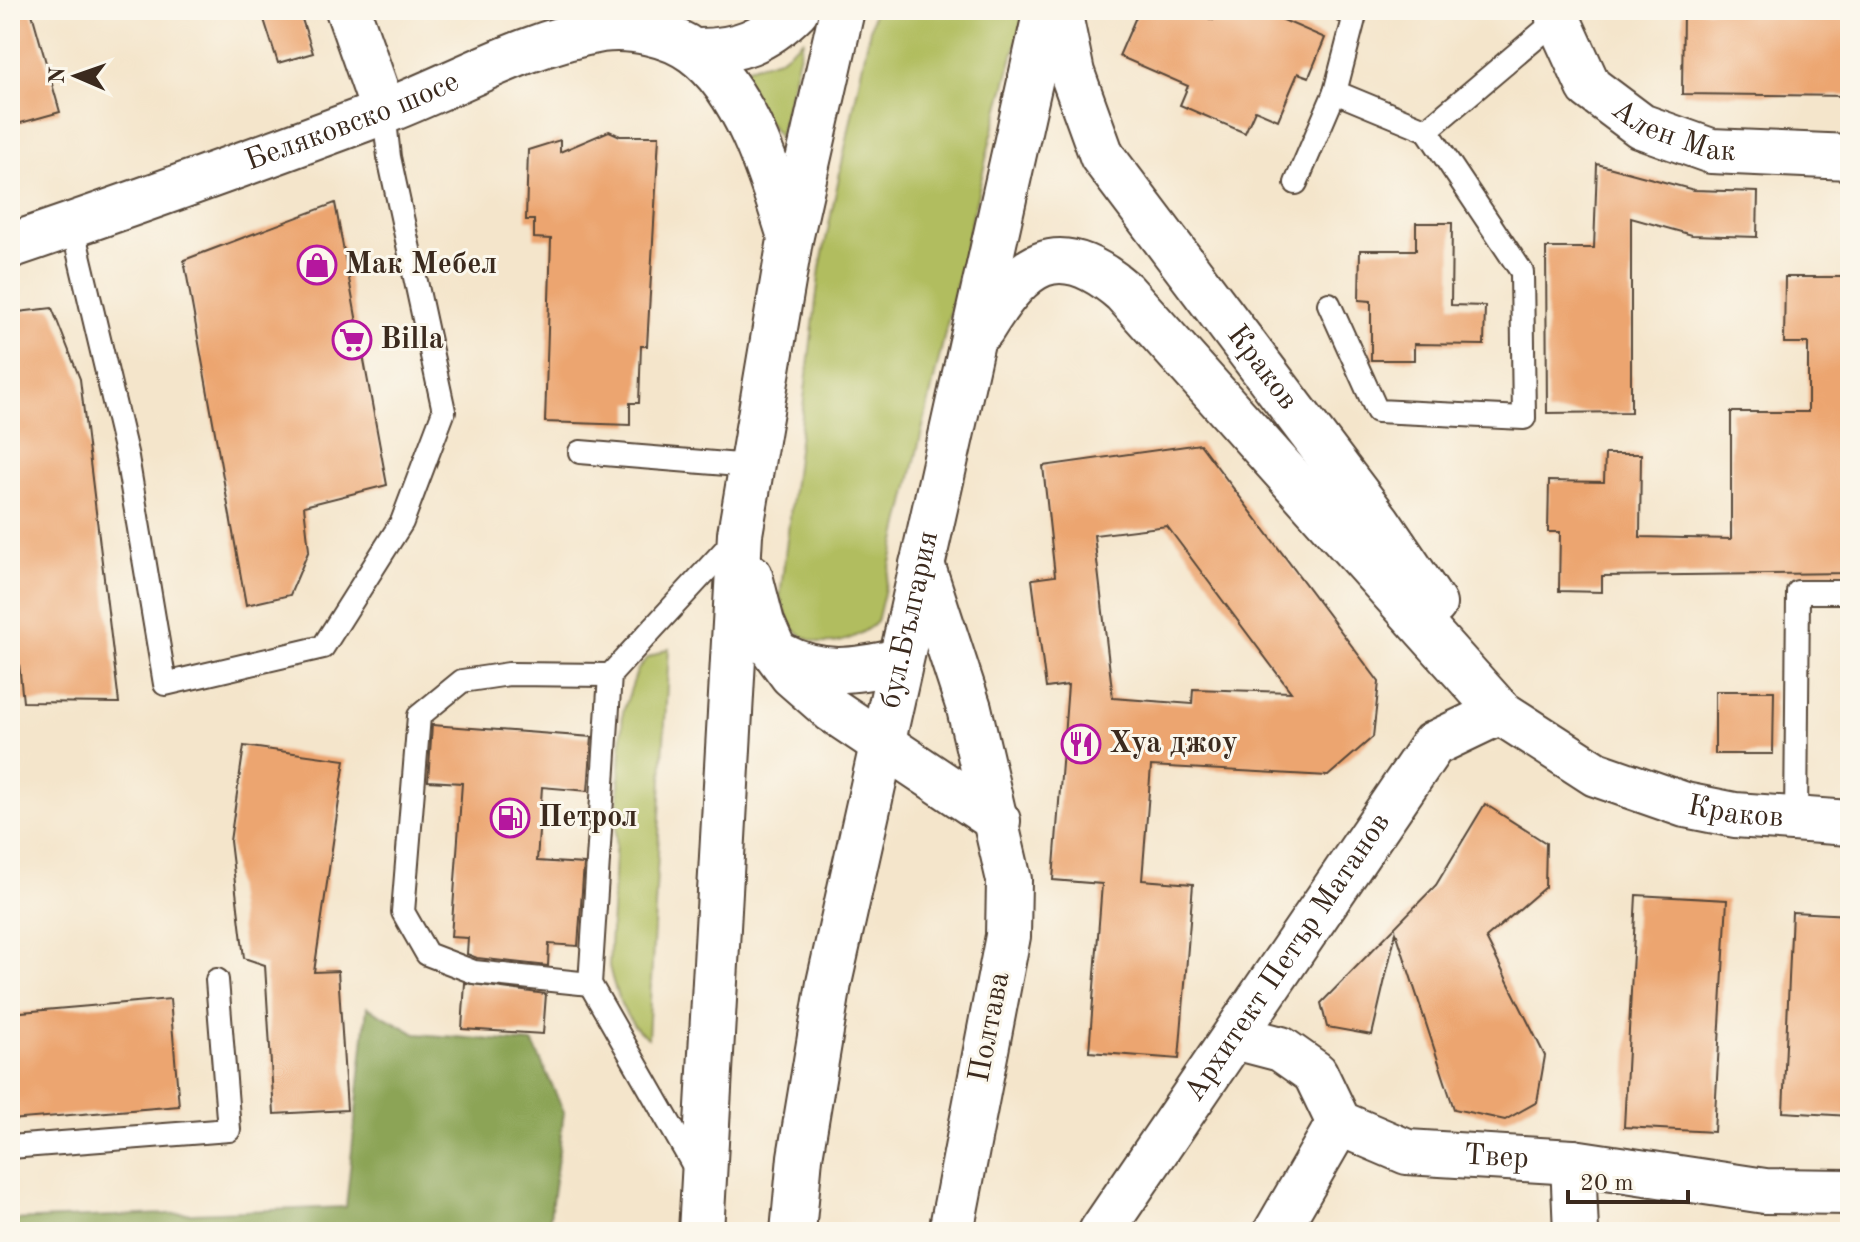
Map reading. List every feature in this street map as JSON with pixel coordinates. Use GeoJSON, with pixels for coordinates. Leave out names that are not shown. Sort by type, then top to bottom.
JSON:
{"type":"FeatureCollection","features":[{"type":"Feature","properties":{"kind":"main road"},"geometry":{"type":"LineString","coordinates":[[348,10],[384,112]]}},
{"type":"Feature","properties":{"kind":"main road","name":"Беляковско шосе"},"geometry":{"type":"LineString","coordinates":[[10,246],[384,112],[558,40],[603,30],[631,29],[694,51],[728,52],[750,45],[796,10]]}},
{"type":"Feature","properties":{"kind":"main road"},"geometry":{"type":"LineString","coordinates":[[701,1232],[740,534],[790,240],[842,10]]}},
{"type":"Feature","properties":{"kind":"main road","name":"бул.България"},"geometry":{"type":"LineString","coordinates":[[793,1232],[800,1157],[829,983],[1046,10]]}},
{"type":"Feature","properties":{"kind":"main road","name":"Краков"},"geometry":{"type":"LineString","coordinates":[[1059,10],[1072,73],[1102,156],[1379,523],[1452,631],[1500,712]]}},
{"type":"Feature","properties":{"kind":"main road","name":"Ален Мак"},"geometry":{"type":"LineString","coordinates":[[1557,15],[1589,87],[1641,126],[1711,151],[1850,157]]}},
{"type":"Feature","properties":{"kind":"main road","name":"Беляковско шосе"},"geometry":{"type":"LineString","coordinates":[[694,51],[720,80],[756,139],[767,161],[790,240]]}},
{"type":"Feature","properties":{"kind":"main road","name":"Краков"},"geometry":{"type":"LineString","coordinates":[[968,351],[1014,281],[1030,268],[1045,262],[1064,262],[1105,275],[1124,292],[1500,712],[1596,774],[1685,805],[1796,822],[1850,823]]}},
{"type":"Feature","properties":{"kind":"main road"},"geometry":{"type":"LineString","coordinates":[[740,534],[762,623],[775,652],[792,675],[832,710],[882,740],[998,821]]}},
{"type":"Feature","properties":{"kind":"main road","name":"Полтава"},"geometry":{"type":"LineString","coordinates":[[921,563],[969,708],[998,821],[1009,880],[1008,936],[951,1232]]}},
{"type":"Feature","properties":{"kind":"main road"},"geometry":{"type":"LineString","coordinates":[[775,652],[800,666],[823,671],[852,672],[899,661]]}},
{"type":"Feature","properties":{"kind":"main road","name":"Архитект Петър Матанов"},"geometry":{"type":"LineString","coordinates":[[1101,1232],[1433,744],[1500,712]]}},
{"type":"Feature","properties":{"kind":"main road"},"geometry":{"type":"LineString","coordinates":[[1235,1037],[1281,1049],[1315,1073],[1339,1123],[1276,1232]]}},
{"type":"Feature","properties":{"kind":"main road","name":"Твер"},"geometry":{"type":"LineString","coordinates":[[1339,1123],[1407,1152],[1573,1162],[1765,1191],[1850,1192]]}},
{"type":"Feature","properties":{"kind":"main road"},"geometry":{"type":"LineString","coordinates":[[1573,1162],[1576,1232]]}},
{"type":"Feature","properties":{"kind":"lane"},"geometry":{"type":"LineString","coordinates":[[1296,183],[1335,92],[1355,15],[1342,10]]}},
{"type":"Feature","properties":{"kind":"lane"},"geometry":{"type":"LineString","coordinates":[[1427,130],[1557,15]]}},
{"type":"Feature","properties":{"kind":"lane"},"geometry":{"type":"LineString","coordinates":[[1329,304],[1377,411],[1524,418],[1522,272],[1427,130],[1335,92]]}},
{"type":"Feature","properties":{"kind":"lane"},"geometry":{"type":"LineString","coordinates":[[72,225],[127,457],[165,684],[323,647],[402,522],[444,411],[389,157],[384,112]]}},
{"type":"Feature","properties":{"kind":"lane"},"geometry":{"type":"LineString","coordinates":[[580,452],[751,466]]}},
{"type":"Feature","properties":{"kind":"lane"},"geometry":{"type":"LineString","coordinates":[[704,1185],[590,984],[610,675],[740,534]]}},
{"type":"Feature","properties":{"kind":"lane"},"geometry":{"type":"LineString","coordinates":[[1796,822],[1798,592],[1850,592]]}},
{"type":"Feature","properties":{"kind":"lane"},"geometry":{"type":"LineString","coordinates":[[590,984],[474,972],[450,963],[427,954],[403,912],[419,716],[462,681],[509,674],[610,675]]}},
{"type":"Feature","properties":{"kind":"lane"},"geometry":{"type":"LineString","coordinates":[[10,1147],[229,1130],[217,980]]}},
{"type":"Feature","properties":{"kind":"green space"},"geometry":{"type":"Polygon","coordinates":[[[874,10],[1025,10],[991,138],[877,622],[858,635],[827,643],[806,638],[796,631],[788,620],[780,597],[820,268],[874,10]]]}},
{"type":"Feature","properties":{"kind":"green space"},"geometry":{"type":"Polygon","coordinates":[[[803,40],[779,138],[753,99],[729,73],[779,59],[803,40]]]}},
{"type":"Feature","properties":{"kind":"green space"},"geometry":{"type":"Polygon","coordinates":[[[669,648],[648,1038],[627,1016],[609,966],[623,712],[637,671],[646,659],[669,648]]]}},
{"type":"Feature","properties":{"kind":"green space"},"geometry":{"type":"Polygon","coordinates":[[[367,1007],[416,1034],[533,1043],[564,1112],[548,1232],[10,1232],[10,1220],[346,1207],[367,1007]]]}},
{"type":"Feature","properties":{"kind":"building"},"geometry":{"type":"Polygon","coordinates":[[[10,10],[31,10],[60,112],[10,126],[10,10]]]}},
{"type":"Feature","properties":{"kind":"building"},"geometry":{"type":"Polygon","coordinates":[[[261,10],[299,10],[313,53],[278,63],[261,10]]]}},
{"type":"Feature","properties":{"kind":"building"},"geometry":{"type":"Polygon","coordinates":[[[1139,10],[1189,10],[1213,20],[1217,10],[1260,10],[1325,38],[1309,77],[1298,73],[1278,120],[1255,110],[1245,133],[1180,105],[1188,86],[1119,56],[1139,10]]]}},
{"type":"Feature","properties":{"kind":"building"},"geometry":{"type":"Polygon","coordinates":[[[1683,10],[1850,10],[1850,96],[1682,94],[1683,10]]]}},
{"type":"Feature","properties":{"kind":"building"},"geometry":{"type":"Polygon","coordinates":[[[609,131],[620,136],[659,136],[647,346],[641,346],[639,403],[630,403],[630,425],[545,422],[551,239],[534,238],[534,220],[526,220],[528,150],[560,140],[560,152],[609,131]]]}},
{"type":"Feature","properties":{"kind":"building"},"geometry":{"type":"Polygon","coordinates":[[[1597,164],[1694,190],[1758,192],[1757,237],[1692,235],[1631,218],[1631,412],[1547,413],[1546,248],[1594,248],[1597,164]]]}},
{"type":"Feature","properties":{"kind":"building"},"geometry":{"type":"Polygon","coordinates":[[[335,203],[387,485],[304,506],[309,550],[290,595],[246,605],[184,260],[335,203]]]}},
{"type":"Feature","properties":{"kind":"building"},"geometry":{"type":"Polygon","coordinates":[[[1416,223],[1452,223],[1451,305],[1485,306],[1484,345],[1414,344],[1414,360],[1371,360],[1371,301],[1359,300],[1360,250],[1416,250],[1416,223]]]}},
{"type":"Feature","properties":{"kind":"building"},"geometry":{"type":"Polygon","coordinates":[[[1785,277],[1850,277],[1850,573],[1602,576],[1602,592],[1559,591],[1560,532],[1548,532],[1549,481],[1604,482],[1605,454],[1641,454],[1640,537],[1731,539],[1731,412],[1808,412],[1808,343],[1784,343],[1785,277]]]}},
{"type":"Feature","properties":{"kind":"building"},"geometry":{"type":"Polygon","coordinates":[[[52,308],[80,379],[119,703],[23,702],[10,576],[10,313],[52,308]]]}},
{"type":"Feature","properties":{"kind":"building"},"geometry":{"type":"Polygon","coordinates":[[[1200,444],[1379,682],[1373,737],[1328,776],[1151,766],[1142,880],[1193,884],[1179,1059],[1089,1052],[1102,884],[1053,880],[1068,685],[1046,688],[1032,579],[1055,576],[1043,466],[1200,444]],[[1167,526],[1094,535],[1113,698],[1192,704],[1193,689],[1291,692],[1167,526]]]}},
{"type":"Feature","properties":{"kind":"building"},"geometry":{"type":"Polygon","coordinates":[[[1715,691],[1774,691],[1773,754],[1715,754],[1715,691]]]}},
{"type":"Feature","properties":{"kind":"building"},"geometry":{"type":"Polygon","coordinates":[[[432,725],[592,737],[588,791],[542,787],[537,861],[584,864],[578,946],[549,944],[548,966],[477,958],[467,954],[468,938],[451,937],[462,783],[428,781],[432,725]]]}},
{"type":"Feature","properties":{"kind":"building"},"geometry":{"type":"Polygon","coordinates":[[[244,746],[345,760],[314,972],[338,971],[347,1110],[274,1114],[265,965],[244,958],[230,841],[244,746]]]}},
{"type":"Feature","properties":{"kind":"building"},"geometry":{"type":"Polygon","coordinates":[[[1485,804],[1546,843],[1545,887],[1486,938],[1545,1056],[1537,1102],[1505,1120],[1454,1109],[1396,932],[1372,1035],[1327,1027],[1321,1003],[1436,885],[1485,804]]]}},
{"type":"Feature","properties":{"kind":"building"},"geometry":{"type":"Polygon","coordinates":[[[1636,895],[1727,900],[1714,1132],[1624,1127],[1636,895]]]}},
{"type":"Feature","properties":{"kind":"building"},"geometry":{"type":"Polygon","coordinates":[[[1792,912],[1850,915],[1850,1116],[1783,1112],[1792,912]]]}},
{"type":"Feature","properties":{"kind":"building"},"geometry":{"type":"Polygon","coordinates":[[[465,983],[546,994],[543,1034],[462,1029],[465,983]]]}},
{"type":"Feature","properties":{"kind":"building"},"geometry":{"type":"Polygon","coordinates":[[[170,999],[179,1106],[10,1120],[10,1013],[170,999]]]}},
{"type":"Feature","properties":{"kind":"place","name":"Мак Мебел"},"geometry":{"type":"Point","coordinates":[317,265]}},
{"type":"Feature","properties":{"kind":"place","name":"Billa"},"geometry":{"type":"Point","coordinates":[352,340]}},
{"type":"Feature","properties":{"kind":"place","name":"Хуа джоу"},"geometry":{"type":"Point","coordinates":[1081,744]}},
{"type":"Feature","properties":{"kind":"place","name":"Петрол"},"geometry":{"type":"Point","coordinates":[510,818]}}]}
